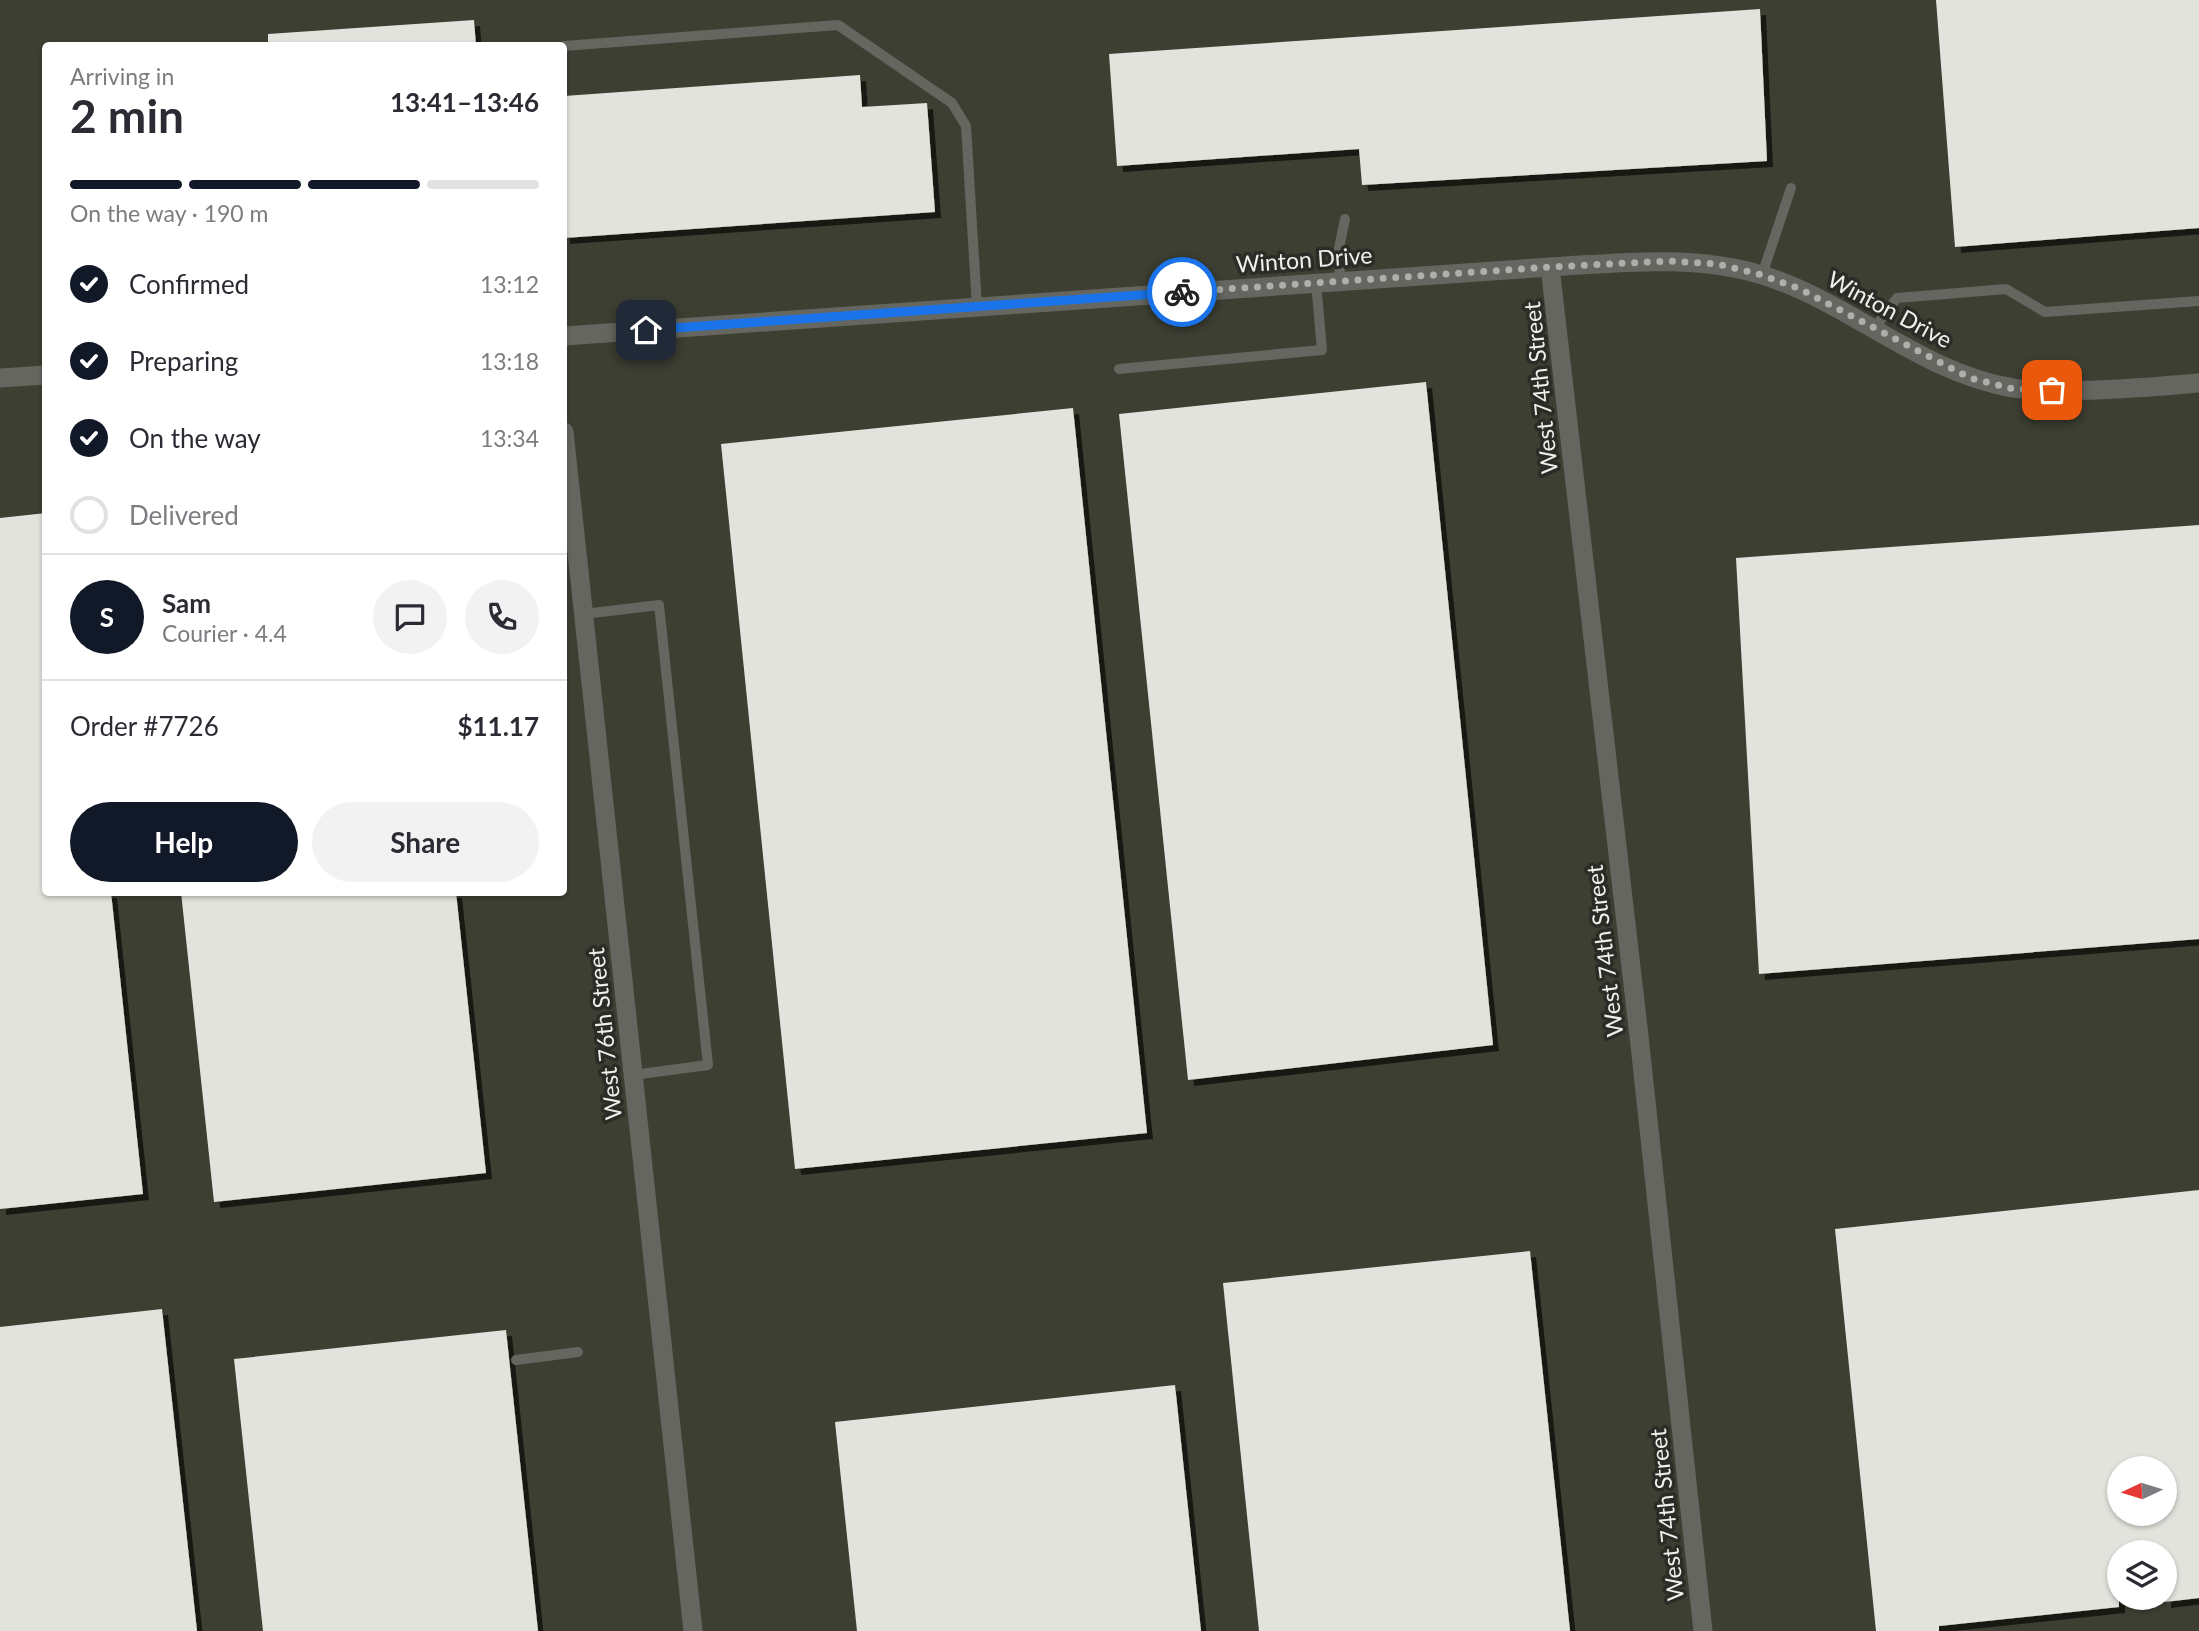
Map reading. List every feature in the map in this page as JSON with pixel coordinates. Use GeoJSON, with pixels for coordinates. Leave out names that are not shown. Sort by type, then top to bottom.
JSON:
{"type":"FeatureCollection","features":[{"type":"Feature","properties":{"kind":"street","name":"Winton Drive"},"geometry":{"type":"LineString","coordinates":[[567,336],[1340,281],[1668,261],[1717,264],[1762,275],[1800,289],[1970,378],[2014,389],[2070,391],[2199,383]]}},
{"type":"Feature","properties":{"kind":"street","name":"West 74th Street"},"geometry":{"type":"LineString","coordinates":[[1550,267],[1639,1036],[1703,1631]]}},
{"type":"Feature","properties":{"kind":"street"},"geometry":{"type":"LineString","coordinates":[[0,378],[42,375]]}},
{"type":"Feature","properties":{"kind":"street","name":"West 76th Street"},"geometry":{"type":"LineString","coordinates":[[567,459],[693,1631]]}},
{"type":"Feature","properties":{"kind":"lane"},"geometry":{"type":"LineString","coordinates":[[567,46],[838,25],[952,103],[966,126],[977,307]]}},
{"type":"Feature","properties":{"kind":"lane"},"geometry":{"type":"LineString","coordinates":[[1762,275],[1791,188]]}},
{"type":"Feature","properties":{"kind":"lane"},"geometry":{"type":"LineString","coordinates":[[1340,281],[1339,248],[1345,219]]}},
{"type":"Feature","properties":{"kind":"lane"},"geometry":{"type":"LineString","coordinates":[[1119,369],[1322,350],[1316,283]]}},
{"type":"Feature","properties":{"kind":"lane"},"geometry":{"type":"LineString","coordinates":[[1874,329],[1897,298],[2006,289],[2045,312],[2199,301]]}},
{"type":"Feature","properties":{"kind":"lane"},"geometry":{"type":"LineString","coordinates":[[584,614],[659,605],[697,957],[708,1065],[633,1074]]}},
{"type":"Feature","properties":{"kind":"lane"},"geometry":{"type":"LineString","coordinates":[[516,1360],[578,1352]]}},
{"type":"Feature","properties":{"kind":"shaded area"},"geometry":{"type":"Polygon","coordinates":[[[0,0],[2199,0],[2199,1631],[0,1631],[0,0]]]}},
{"type":"Feature","properties":{"kind":"building"},"geometry":{"type":"Polygon","coordinates":[[[1936,0],[2199,0],[2199,228],[1955,247],[1936,0]]]}},
{"type":"Feature","properties":{"kind":"building"},"geometry":{"type":"Polygon","coordinates":[[[1760,9],[1767,161],[1362,185],[1359,149],[1117,166],[1109,54],[1760,9]]]}},
{"type":"Feature","properties":{"kind":"building"},"geometry":{"type":"Polygon","coordinates":[[[474,20],[476,42],[268,42],[268,34],[474,20]]]}},
{"type":"Feature","properties":{"kind":"building"},"geometry":{"type":"Polygon","coordinates":[[[860,75],[862,107],[927,103],[935,212],[567,238],[567,96],[860,75]]]}},
{"type":"Feature","properties":{"kind":"building"},"geometry":{"type":"Polygon","coordinates":[[[1426,382],[1493,1045],[1188,1080],[1119,414],[1426,382]]]}},
{"type":"Feature","properties":{"kind":"building"},"geometry":{"type":"Polygon","coordinates":[[[1073,408],[1147,1133],[795,1169],[721,444],[1073,408]]]}},
{"type":"Feature","properties":{"kind":"building"},"geometry":{"type":"Polygon","coordinates":[[[42,513],[42,896],[111,896],[143,1194],[0,1209],[0,518],[42,513]]]}},
{"type":"Feature","properties":{"kind":"building"},"geometry":{"type":"Polygon","coordinates":[[[2199,525],[2199,939],[1759,974],[1736,558],[2199,525]]]}},
{"type":"Feature","properties":{"kind":"building"},"geometry":{"type":"Polygon","coordinates":[[[181,896],[456,896],[486,1173],[214,1202],[181,896]]]}},
{"type":"Feature","properties":{"kind":"building"},"geometry":{"type":"Polygon","coordinates":[[[2199,1190],[2199,1598],[2177,1601],[2177,1540],[2107,1540],[2107,1608],[1939,1626],[1939,1631],[1876,1631],[1835,1229],[2199,1190]]]}},
{"type":"Feature","properties":{"kind":"building"},"geometry":{"type":"Polygon","coordinates":[[[1530,1251],[1570,1631],[1259,1631],[1223,1283],[1530,1251]]]}},
{"type":"Feature","properties":{"kind":"building"},"geometry":{"type":"Polygon","coordinates":[[[162,1309],[197,1631],[0,1631],[0,1327],[162,1309]]]}},
{"type":"Feature","properties":{"kind":"building"},"geometry":{"type":"Polygon","coordinates":[[[506,1330],[538,1631],[263,1631],[234,1359],[506,1330]]]}},
{"type":"Feature","properties":{"kind":"building"},"geometry":{"type":"Polygon","coordinates":[[[1175,1385],[1201,1631],[857,1631],[835,1422],[1175,1385]]]}},
{"type":"Feature","properties":{"kind":"way so far"},"geometry":{"type":"LineString","coordinates":[[1182,292],[1550,267],[1668,261],[1717,264],[1762,275],[1800,289],[1970,378],[2014,389],[2052,390]]}},
{"type":"Feature","properties":{"kind":"route"},"geometry":{"type":"LineString","coordinates":[[646,330],[1182,292]]}}]}
